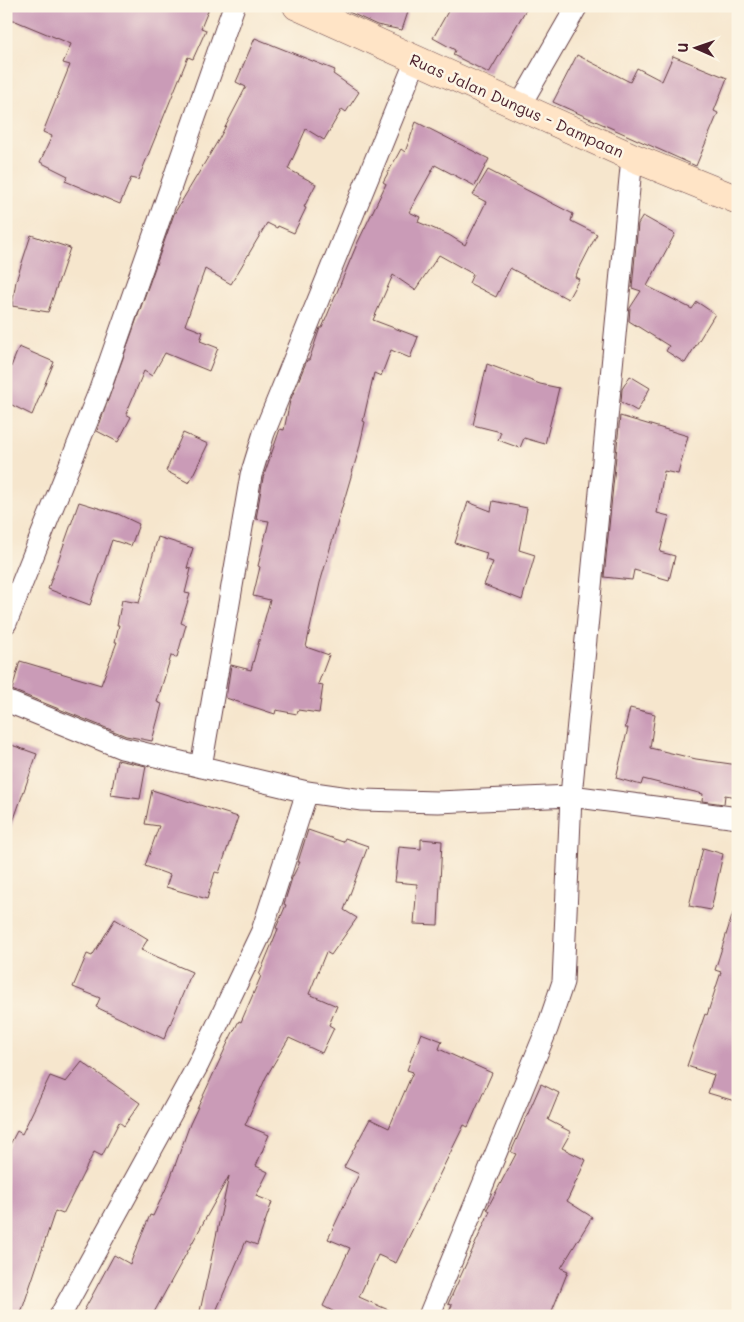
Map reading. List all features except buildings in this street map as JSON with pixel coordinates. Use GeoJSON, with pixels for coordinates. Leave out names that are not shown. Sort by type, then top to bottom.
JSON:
{"type":"FeatureCollection","features":[{"type":"Feature","properties":{"kind":"main road","name":"Ruas Jalan Dungus - Dampaan"},"geometry":{"type":"LineString","coordinates":[[297,6],[632,157],[738,200]]}},
{"type":"Feature","properties":{"kind":"street"},"geometry":{"type":"LineString","coordinates":[[6,623],[99,392],[234,6]]}},
{"type":"Feature","properties":{"kind":"street"},"geometry":{"type":"LineString","coordinates":[[519,107],[577,6]]}},
{"type":"Feature","properties":{"kind":"street"},"geometry":{"type":"LineString","coordinates":[[201,767],[251,475],[264,433],[416,60]]}},
{"type":"Feature","properties":{"kind":"street"},"geometry":{"type":"LineString","coordinates":[[429,1316],[547,1029],[562,982],[571,796],[632,157]]}},
{"type":"Feature","properties":{"kind":"street"},"geometry":{"type":"LineString","coordinates":[[6,702],[122,748],[307,792],[362,800],[438,802],[571,796],[738,818]]}},
{"type":"Feature","properties":{"kind":"street"},"geometry":{"type":"LineString","coordinates":[[60,1316],[198,1065],[262,931],[307,792]]}}]}
